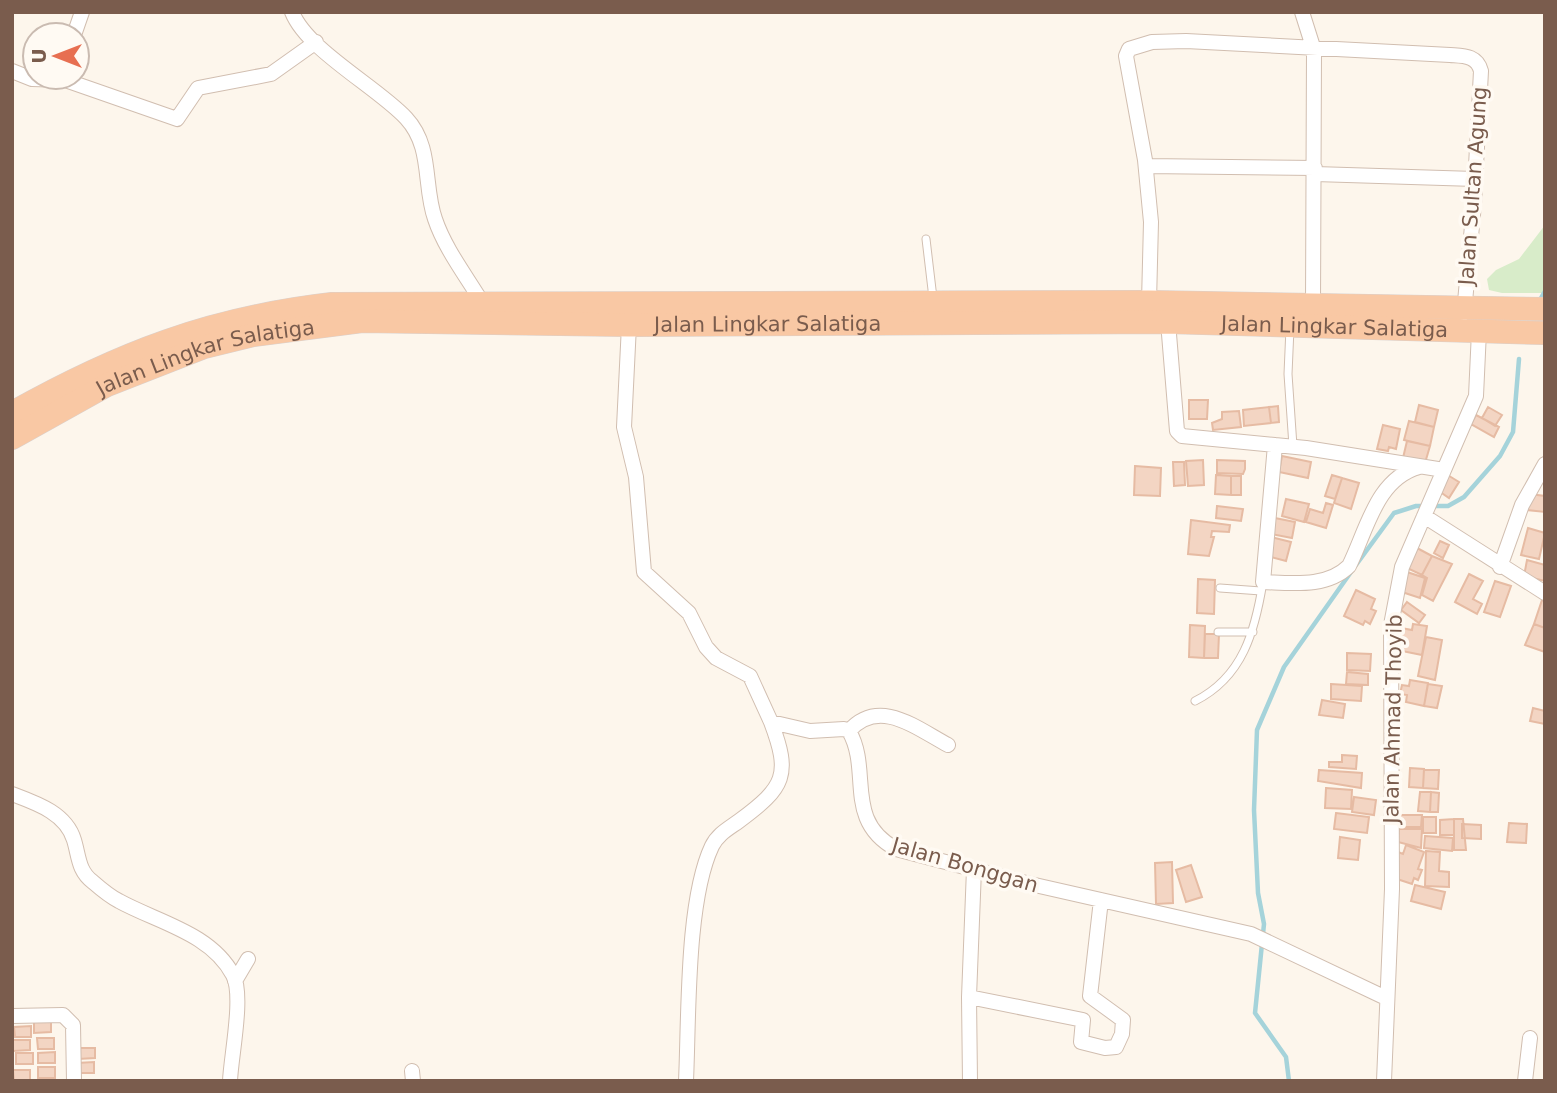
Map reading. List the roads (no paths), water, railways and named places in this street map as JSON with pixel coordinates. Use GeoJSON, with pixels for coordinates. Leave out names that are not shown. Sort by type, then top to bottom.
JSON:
{"type":"FeatureCollection","features":[{"type":"Feature","properties":{"kind":"highway","name":"Jalan Lingkar Salatiga"},"geometry":{"type":"LineString","coordinates":[[12,438],[107,385],[204,347],[253,335],[362,321],[934,303],[1149,302],[1313,305],[1545,333]]}},
{"type":"Feature","properties":{"kind":"highway","name":"Jalan Lingkar Salatiga"},"geometry":{"type":"LineString","coordinates":[[12,413],[107,363],[193,330],[247,317],[332,304],[483,304],[629,325],[1168,323],[1290,326],[1468,323],[1545,309]]}},
{"type":"Feature","properties":{"kind":"street"},"geometry":{"type":"LineString","coordinates":[[292,12],[297,23],[316,42],[404,116],[418,132],[429,178],[434,217],[483,304]]}},
{"type":"Feature","properties":{"kind":"street"},"geometry":{"type":"LineString","coordinates":[[1302,12],[1314,50],[1313,305]]}},
{"type":"Feature","properties":{"kind":"street","name":"Jalan Sultan Agung"},"geometry":{"type":"LineString","coordinates":[[1149,302],[1151,222],[1146,166],[1127,64],[1127,52],[1132,47],[1152,42],[1186,41],[1314,50],[1450,55],[1475,60],[1481,71],[1468,323]]}},
{"type":"Feature","properties":{"kind":"street"},"geometry":{"type":"LineString","coordinates":[[91,89],[177,119],[198,88],[271,74],[316,42]]}},
{"type":"Feature","properties":{"kind":"street"},"geometry":{"type":"LineString","coordinates":[[1146,166],[1475,179]]}},
{"type":"Feature","properties":{"kind":"street"},"geometry":{"type":"LineString","coordinates":[[1168,323],[1177,431],[1186,437],[1293,446],[1444,470]]}},
{"type":"Feature","properties":{"kind":"street","name":"Jalan Ahmad Thoyib"},"geometry":{"type":"LineString","coordinates":[[1384,1081],[1385,998],[1392,889],[1391,625],[1402,567],[1476,396],[1468,323]]}},
{"type":"Feature","properties":{"kind":"street"},"geometry":{"type":"LineString","coordinates":[[629,325],[624,427],[636,477],[644,572],[689,613],[706,647],[716,658],[750,676],[771,722],[783,760],[780,779],[770,793],[718,836],[703,874],[695,926],[686,1081]]}},
{"type":"Feature","properties":{"kind":"street"},"geometry":{"type":"LineString","coordinates":[[1275,445],[1262,587],[1311,582],[1341,574],[1349,565],[1383,492],[1402,474],[1420,467]]}},
{"type":"Feature","properties":{"kind":"street"},"geometry":{"type":"LineString","coordinates":[[1500,567],[1522,505],[1545,464]]}},
{"type":"Feature","properties":{"kind":"street"},"geometry":{"type":"LineString","coordinates":[[1427,508],[1500,567],[1545,593]]}},
{"type":"Feature","properties":{"kind":"street"},"geometry":{"type":"LineString","coordinates":[[771,722],[810,731],[844,729],[849,732],[864,718],[882,715],[894,717],[948,745]]}},
{"type":"Feature","properties":{"kind":"street","name":"Jalan Bonggan"},"geometry":{"type":"LineString","coordinates":[[849,732],[862,803],[874,832],[896,849],[1251,934],[1385,998]]}},
{"type":"Feature","properties":{"kind":"street"},"geometry":{"type":"LineString","coordinates":[[12,794],[39,804],[63,820],[74,838],[81,869],[88,879],[117,900],[206,943],[235,981]]}},
{"type":"Feature","properties":{"kind":"street"},"geometry":{"type":"LineString","coordinates":[[970,1081],[969,996],[974,869]]}},
{"type":"Feature","properties":{"kind":"street"},"geometry":{"type":"LineString","coordinates":[[1090,996],[1123,1020],[1119,1044],[1110,1049],[1081,1042],[1083,1020],[1090,996],[1101,900]]}},
{"type":"Feature","properties":{"kind":"street"},"geometry":{"type":"LineString","coordinates":[[230,1081],[235,981],[248,959]]}},
{"type":"Feature","properties":{"kind":"street"},"geometry":{"type":"LineString","coordinates":[[969,996],[1083,1020]]}},
{"type":"Feature","properties":{"kind":"street"},"geometry":{"type":"LineString","coordinates":[[12,1016],[63,1015],[68,1018],[73,1025],[74,1081]]}},
{"type":"Feature","properties":{"kind":"street"},"geometry":{"type":"LineString","coordinates":[[1525,1081],[1530,1038]]}},
{"type":"Feature","properties":{"kind":"lane"},"geometry":{"type":"LineString","coordinates":[[926,240],[934,303]]}},
{"type":"Feature","properties":{"kind":"lane"},"geometry":{"type":"LineString","coordinates":[[1290,326],[1288,374],[1293,446]]}},
{"type":"Feature","properties":{"kind":"lane"},"geometry":{"type":"LineString","coordinates":[[1195,701],[1208,694],[1233,671],[1253,632],[1262,587],[1220,589]]}},
{"type":"Feature","properties":{"kind":"lane"},"geometry":{"type":"LineString","coordinates":[[1218,632],[1253,632]]}},
{"type":"Feature","properties":{"kind":"waterway"},"geometry":{"type":"LineString","coordinates":[[1541,298],[1545,291]]}},
{"type":"Feature","properties":{"kind":"waterway"},"geometry":{"type":"LineString","coordinates":[[1356,565],[1394,513],[1416,506],[1448,506],[1464,497],[1500,456],[1513,432],[1519,359]]}},
{"type":"Feature","properties":{"kind":"waterway"},"geometry":{"type":"LineString","coordinates":[[1289,1081],[1286,1057],[1255,1013],[1264,924],[1258,893],[1254,810],[1257,730],[1284,667],[1351,572]]}}]}
